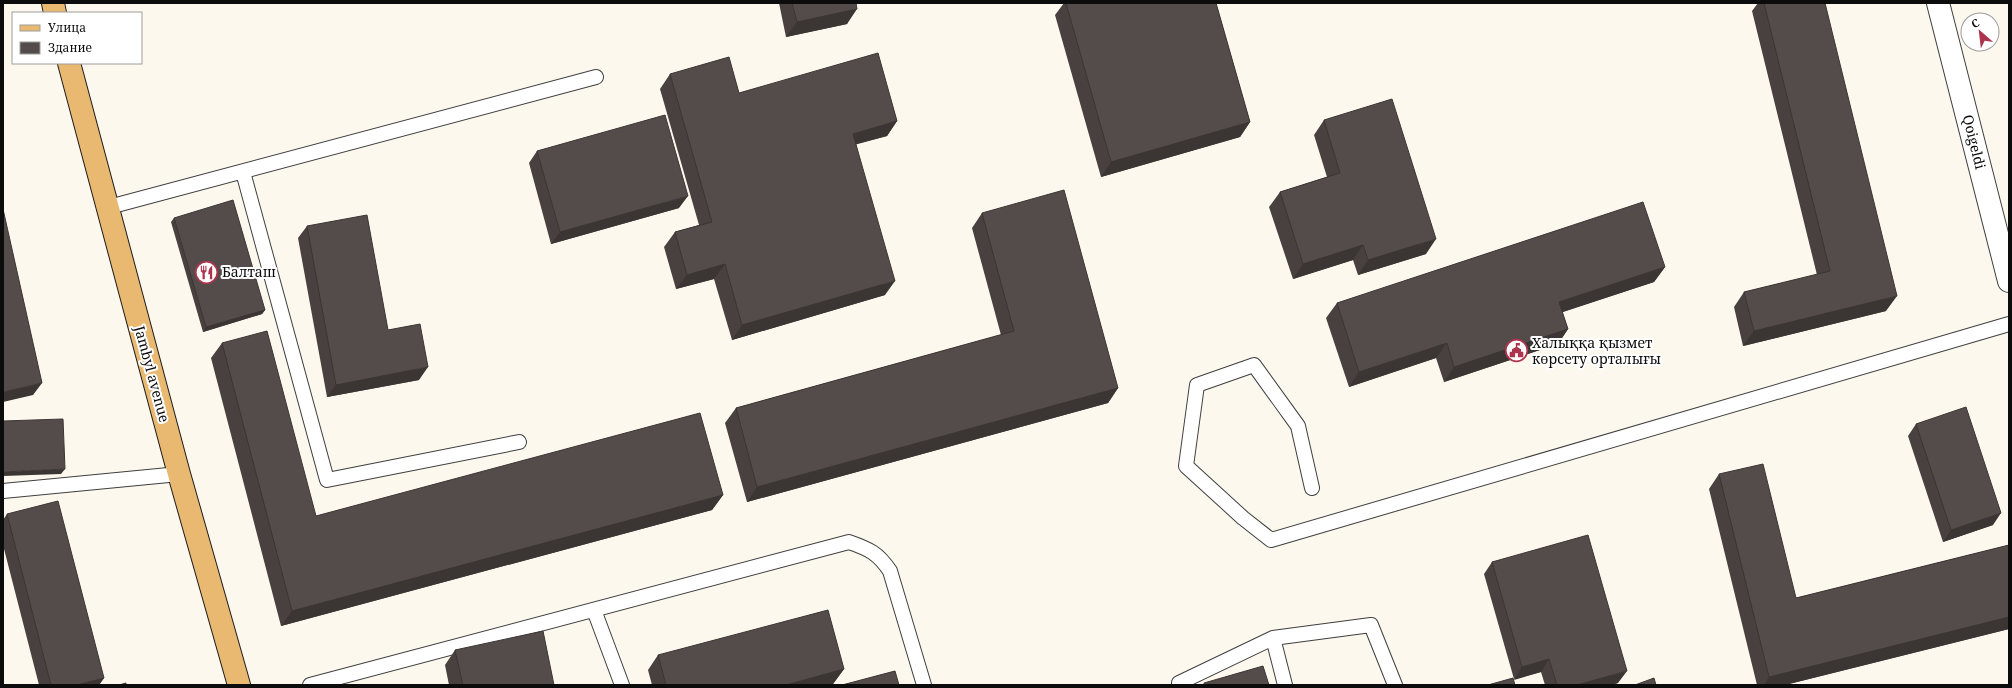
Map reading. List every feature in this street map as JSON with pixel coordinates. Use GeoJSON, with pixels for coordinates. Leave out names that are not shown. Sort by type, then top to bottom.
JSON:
{"type":"FeatureCollection","features":[{"type":"Feature","properties":{"kind":"main road","name":"Jambyl avenue"},"geometry":{"type":"LineString","coordinates":[[69,64],[178,474],[239,685]]}},
{"type":"Feature","properties":{"kind":"street","name":"Qoigeldi"},"geometry":{"type":"LineString","coordinates":[[1938,3],[2009,281]]}},
{"type":"Feature","properties":{"kind":"lane"},"geometry":{"type":"LineString","coordinates":[[108,207],[596,77]]}},
{"type":"Feature","properties":{"kind":"lane"},"geometry":{"type":"LineString","coordinates":[[243,172],[327,480],[519,442]]}},
{"type":"Feature","properties":{"kind":"lane"},"geometry":{"type":"LineString","coordinates":[[1312,488],[1298,426],[1254,365],[1197,385],[1186,466],[1243,518],[1270,540],[2009,324]]}},
{"type":"Feature","properties":{"kind":"lane"},"geometry":{"type":"LineString","coordinates":[[3,491],[178,474]]}},
{"type":"Feature","properties":{"kind":"lane"},"geometry":{"type":"LineString","coordinates":[[310,685],[849,542],[867,548],[880,557],[890,571],[924,685]]}},
{"type":"Feature","properties":{"kind":"lane"},"geometry":{"type":"LineString","coordinates":[[594,610],[622,685]]}},
{"type":"Feature","properties":{"kind":"lane"},"geometry":{"type":"LineString","coordinates":[[1179,685],[1273,638],[1371,625],[1395,685]]}},
{"type":"Feature","properties":{"kind":"lane"},"geometry":{"type":"LineString","coordinates":[[1273,638],[1285,685]]}},
{"type":"Feature","properties":{"kind":"building"},"geometry":{"type":"Polygon","coordinates":[[[792,3],[856,3],[857,9],[797,22],[792,3]]]}},
{"type":"Feature","properties":{"kind":"building"},"geometry":{"type":"Polygon","coordinates":[[[1066,3],[1216,3],[1250,122],[1111,162],[1066,3]]]}},
{"type":"Feature","properties":{"kind":"building"},"geometry":{"type":"Polygon","coordinates":[[[1764,3],[1825,3],[1897,296],[1754,331],[1744,292],[1830,271],[1764,3]]]}},
{"type":"Feature","properties":{"kind":"building"},"geometry":{"type":"Polygon","coordinates":[[[878,53],[897,121],[853,134],[895,281],[742,325],[725,264],[687,275],[675,232],[712,222],[670,74],[729,57],[739,93],[878,53]]]}},
{"type":"Feature","properties":{"kind":"building"},"geometry":{"type":"Polygon","coordinates":[[[1392,99],[1436,239],[1368,260],[1363,245],[1303,264],[1280,192],[1340,173],[1324,120],[1392,99]]]}},
{"type":"Feature","properties":{"kind":"building"},"geometry":{"type":"Polygon","coordinates":[[[665,115],[688,196],[560,232],[537,151],[665,115]]]}},
{"type":"Feature","properties":{"kind":"building"},"geometry":{"type":"Polygon","coordinates":[[[1064,190],[1118,388],[757,487],[736,408],[1014,331],[982,213],[1064,190]]]}},
{"type":"Feature","properties":{"kind":"building"},"geometry":{"type":"Polygon","coordinates":[[[233,200],[265,310],[206,327],[174,218],[233,200]]]}},
{"type":"Feature","properties":{"kind":"building"},"geometry":{"type":"Polygon","coordinates":[[[1643,202],[1665,267],[1559,302],[1568,329],[1454,367],[1447,343],[1359,372],[1337,303],[1643,202]]]}},
{"type":"Feature","properties":{"kind":"building"},"geometry":{"type":"Polygon","coordinates":[[[3,209],[42,383],[3,392],[3,209]]]}},
{"type":"Feature","properties":{"kind":"building"},"geometry":{"type":"Polygon","coordinates":[[[367,215],[388,330],[420,324],[428,367],[336,385],[307,226],[367,215]]]}},
{"type":"Feature","properties":{"kind":"building"},"geometry":{"type":"Polygon","coordinates":[[[267,331],[316,516],[700,413],[723,495],[292,611],[222,343],[267,331]]]}},
{"type":"Feature","properties":{"kind":"building"},"geometry":{"type":"Polygon","coordinates":[[[1966,407],[2001,513],[1951,530],[1916,424],[1966,407]]]}},
{"type":"Feature","properties":{"kind":"building"},"geometry":{"type":"Polygon","coordinates":[[[63,419],[65,469],[3,472],[3,421],[63,419]]]}},
{"type":"Feature","properties":{"kind":"building"},"geometry":{"type":"Polygon","coordinates":[[[1763,464],[1796,598],[2009,545],[2009,617],[1769,677],[1719,474],[1763,464]]]}},
{"type":"Feature","properties":{"kind":"building"},"geometry":{"type":"Polygon","coordinates":[[[58,501],[104,678],[77,685],[51,685],[7,514],[58,501]]]}},
{"type":"Feature","properties":{"kind":"building"},"geometry":{"type":"Polygon","coordinates":[[[1588,535],[1627,671],[1577,685],[1557,685],[1549,659],[1522,667],[1492,562],[1588,535]]]}},
{"type":"Feature","properties":{"kind":"building"},"geometry":{"type":"Polygon","coordinates":[[[828,610],[844,669],[786,685],[666,685],[658,655],[828,610]]]}},
{"type":"Feature","properties":{"kind":"building"},"geometry":{"type":"Polygon","coordinates":[[[543,631],[554,685],[463,685],[455,650],[543,631]]]}},
{"type":"Feature","properties":{"kind":"building"},"geometry":{"type":"Polygon","coordinates":[[[1263,666],[1269,685],[1204,685],[1204,683],[1263,666]]]}},
{"type":"Feature","properties":{"kind":"building"},"geometry":{"type":"Polygon","coordinates":[[[895,671],[899,685],[842,685],[895,671]]]}},
{"type":"Feature","properties":{"kind":"building"},"geometry":{"type":"Polygon","coordinates":[[[1513,678],[1515,685],[1488,685],[1513,678]]]}},
{"type":"Feature","properties":{"kind":"building"},"geometry":{"type":"Polygon","coordinates":[[[1654,678],[1656,685],[1635,685],[1654,678]]]}},
{"type":"Feature","properties":{"kind":"place","name":"Балташ"},"geometry":{"type":"Point","coordinates":[207,272]}},
{"type":"Feature","properties":{"kind":"place","name":"Халыққа қызмет көрсету орталығы"},"geometry":{"type":"Point","coordinates":[1516,351]}}]}
